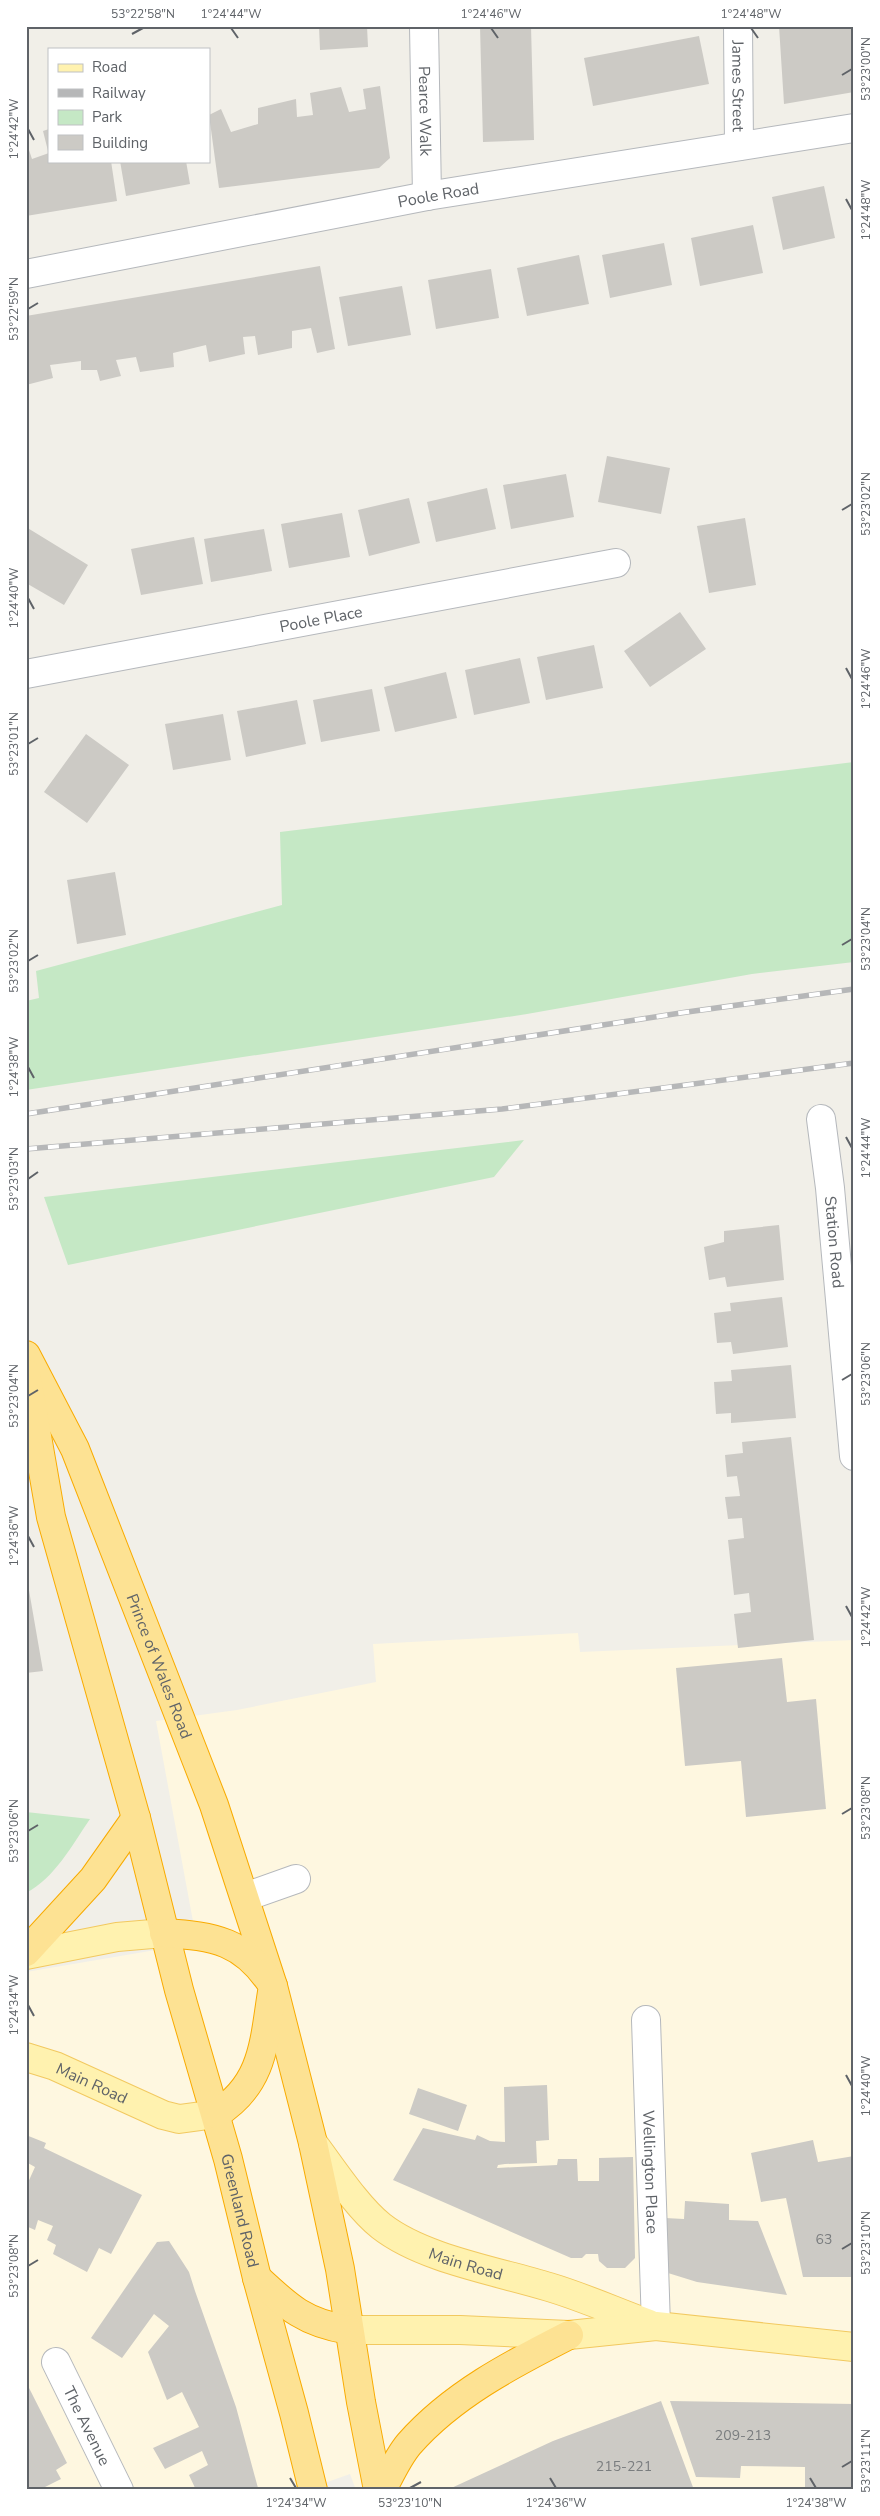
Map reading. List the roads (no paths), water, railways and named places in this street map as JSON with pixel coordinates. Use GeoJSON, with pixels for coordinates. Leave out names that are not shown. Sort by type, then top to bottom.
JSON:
{"type":"FeatureCollection","features":[{"type":"Feature","properties":{"kind":"highway","name":"Prince of Wales Road"},"geometry":{"type":"LineString","coordinates":[[26,1355],[75,1448],[222,1824],[273,1986]]}},
{"type":"Feature","properties":{"kind":"highway"},"geometry":{"type":"LineString","coordinates":[[26,1372],[51,1517],[136,1818],[164,1933],[206,1936],[238,1948],[259,1965],[273,1986],[314,2143],[380,2490]]}},
{"type":"Feature","properties":{"kind":"highway"},"geometry":{"type":"LineString","coordinates":[[26,1953],[92,1879],[136,1818]]}},
{"type":"Feature","properties":{"kind":"highway","name":"Greenland Road"},"geometry":{"type":"LineString","coordinates":[[164,1933],[178,1990],[216,2114],[313,2490]]}},
{"type":"Feature","properties":{"kind":"highway"},"geometry":{"type":"LineString","coordinates":[[216,2114],[233,2104],[251,2081],[260,2064],[273,1986]]}},
{"type":"Feature","properties":{"kind":"highway"},"geometry":{"type":"LineString","coordinates":[[257,2278],[290,2308],[328,2327],[350,2330]]}},
{"type":"Feature","properties":{"kind":"highway"},"geometry":{"type":"LineString","coordinates":[[380,2490],[408,2445],[434,2418],[470,2391],[515,2362],[569,2335]]}},
{"type":"Feature","properties":{"kind":"main road"},"geometry":{"type":"LineString","coordinates":[[26,1953],[117,1937],[164,1933]]}},
{"type":"Feature","properties":{"kind":"main road","name":"Main Road"},"geometry":{"type":"LineString","coordinates":[[30,2055],[163,2115],[179,2119],[216,2114]]}},
{"type":"Feature","properties":{"kind":"main road","name":"Main Road"},"geometry":{"type":"LineString","coordinates":[[314,2143],[352,2194],[380,2226],[408,2242],[450,2259],[551,2288],[656,2326]]}},
{"type":"Feature","properties":{"kind":"main road","name":"Main Road"},"geometry":{"type":"LineString","coordinates":[[350,2330],[460,2330],[569,2335],[656,2326],[854,2347]]}},
{"type":"Feature","properties":{"kind":"street","name":"Pearce Walk"},"geometry":{"type":"LineString","coordinates":[[424,26],[427,196]]}},
{"type":"Feature","properties":{"kind":"street","name":"James Street"},"geometry":{"type":"LineString","coordinates":[[738,26],[739,146]]}},
{"type":"Feature","properties":{"kind":"street","name":"Poole Road"},"geometry":{"type":"LineString","coordinates":[[26,274],[427,196],[854,128]]}},
{"type":"Feature","properties":{"kind":"street","name":"Poole Place"},"geometry":{"type":"LineString","coordinates":[[26,674],[616,564]]}},
{"type":"Feature","properties":{"kind":"street","name":"Station Road"},"geometry":{"type":"LineString","coordinates":[[821,1118],[830,1188],[854,1456]]}},
{"type":"Feature","properties":{"kind":"street"},"geometry":{"type":"LineString","coordinates":[[245,1897],[296,1879]]}},
{"type":"Feature","properties":{"kind":"street","name":"Wellington Place"},"geometry":{"type":"LineString","coordinates":[[646,2020],[656,2326]]}},
{"type":"Feature","properties":{"kind":"street","name":"The Avenue"},"geometry":{"type":"LineString","coordinates":[[56,2362],[119,2490]]}},
{"type":"Feature","properties":{"kind":"railway"},"geometry":{"type":"LineString","coordinates":[[26,1114],[687,1012],[854,989]]}},
{"type":"Feature","properties":{"kind":"railway"},"geometry":{"type":"LineString","coordinates":[[26,1149],[502,1109],[854,1063]]}}]}
